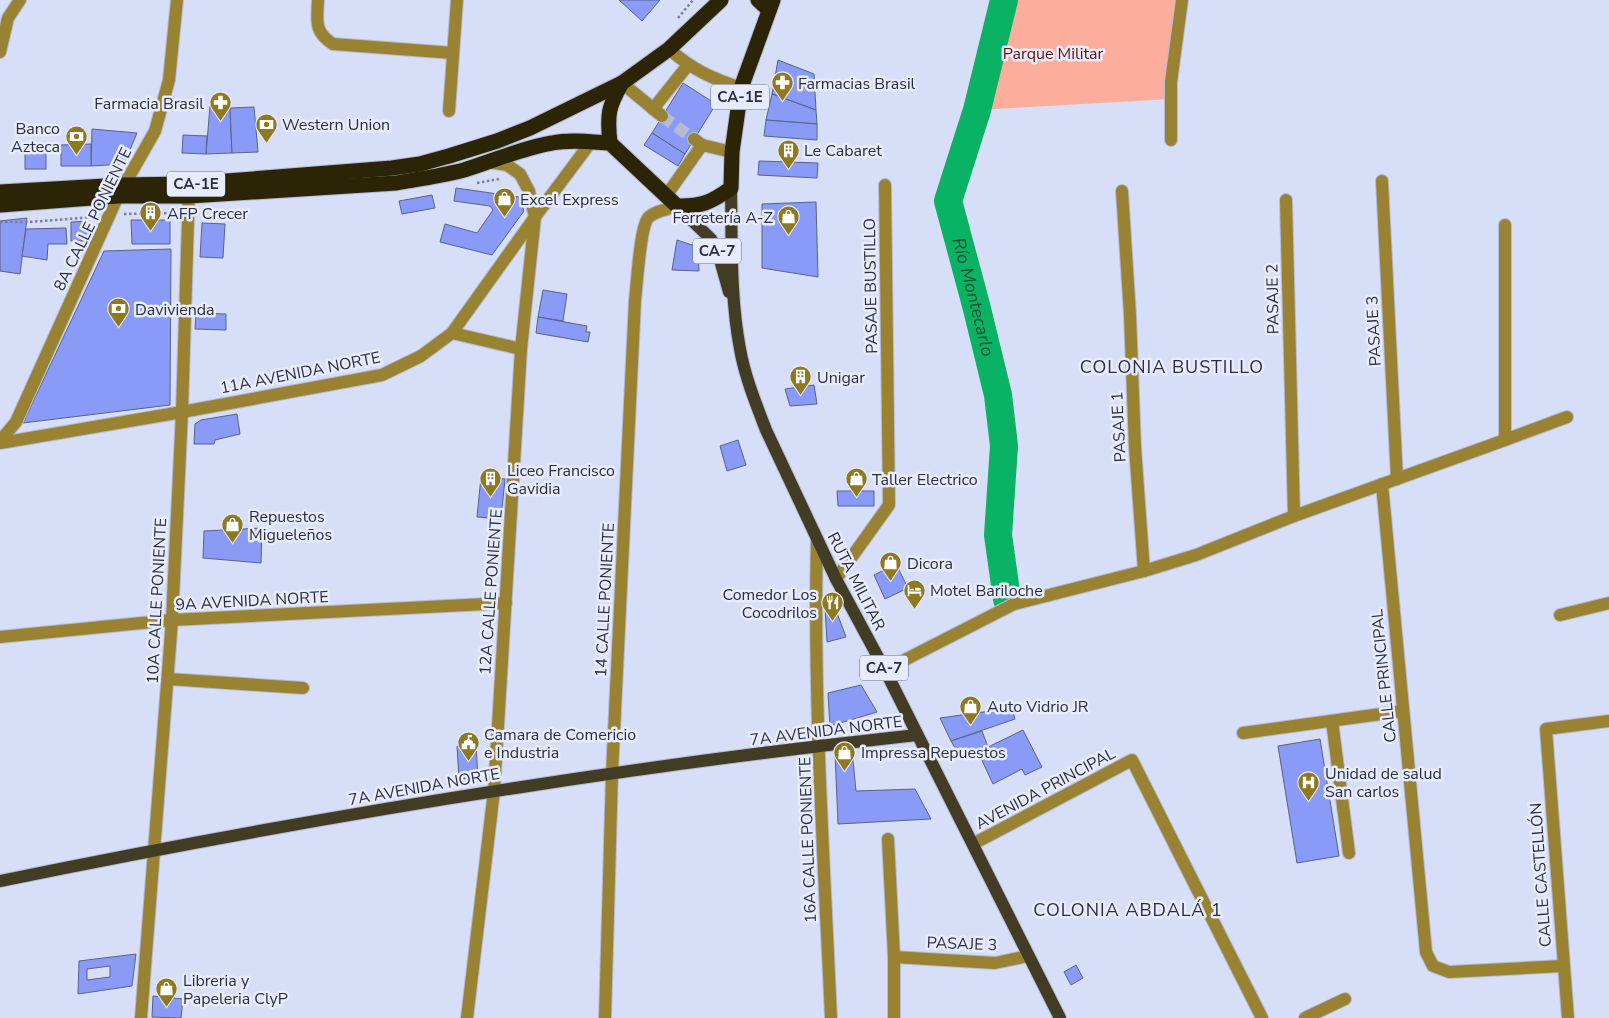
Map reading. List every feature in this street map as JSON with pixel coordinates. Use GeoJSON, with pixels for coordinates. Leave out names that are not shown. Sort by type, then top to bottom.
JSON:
{"type":"FeatureCollection","features":[{"type":"Feature","properties":{"kind":"highway","name":"CA-1E"},"geometry":{"type":"LineString","coordinates":[[189,190],[392,168],[420,164],[470,150],[512,135],[622,83],[669,49],[721,0]]}},
{"type":"Feature","properties":{"kind":"highway","name":"CA-1E"},"geometry":{"type":"LineString","coordinates":[[731,188],[732,152],[741,88],[767,3]]}},
{"type":"Feature","properties":{"kind":"highway"},"geometry":{"type":"LineString","coordinates":[[622,83],[610,103],[608,120],[610,143],[672,201],[690,206],[704,204],[715,200],[731,188]]}},
{"type":"Feature","properties":{"kind":"highway","name":"CA-1E"},"geometry":{"type":"LineString","coordinates":[[0,192],[189,190],[396,182],[428,178],[554,142],[610,143]]}},
{"type":"Feature","properties":{"kind":"highway","name":"CA-1E"},"geometry":{"type":"LineString","coordinates":[[0,205],[121,191]]}},
{"type":"Feature","properties":{"kind":"main road","name":"RUTA MILITAR"},"geometry":{"type":"LineString","coordinates":[[731,188],[734,309],[740,351],[756,406],[836,579],[885,670],[1060,1018]]}},
{"type":"Feature","properties":{"kind":"main road","name":"RUTA MILITAR"},"geometry":{"type":"LineString","coordinates":[[672,201],[712,239],[734,309]]}},
{"type":"Feature","properties":{"kind":"main road","name":"7A AVENIDA NORTE"},"geometry":{"type":"LineString","coordinates":[[0,881],[154,849],[494,791],[612,773],[917,735]]}},
{"type":"Feature","properties":{"kind":"street"},"geometry":{"type":"LineString","coordinates":[[0,52],[8,18],[20,0]]}},
{"type":"Feature","properties":{"kind":"street","name":"8A CALLE PONIENTE"},"geometry":{"type":"LineString","coordinates":[[0,442],[16,422],[110,214],[155,131],[169,80],[177,0]]}},
{"type":"Feature","properties":{"kind":"street"},"geometry":{"type":"LineString","coordinates":[[318,0],[318,28],[324,39],[334,44],[453,53]]}},
{"type":"Feature","properties":{"kind":"street"},"geometry":{"type":"LineString","coordinates":[[449,112],[457,0]]}},
{"type":"Feature","properties":{"kind":"street"},"geometry":{"type":"LineString","coordinates":[[1170,140],[1171,82],[1182,0]]}},
{"type":"Feature","properties":{"kind":"street"},"geometry":{"type":"LineString","coordinates":[[669,49],[688,65],[719,81],[741,88]]}},
{"type":"Feature","properties":{"kind":"street"},"geometry":{"type":"LineString","coordinates":[[622,83],[658,113],[688,65]]}},
{"type":"Feature","properties":{"kind":"street","name":"11A AVENIDA NORTE"},"geometry":{"type":"LineString","coordinates":[[0,442],[182,412],[382,375],[421,356],[452,333],[591,142]]}},
{"type":"Feature","properties":{"kind":"street"},"geometry":{"type":"LineString","coordinates":[[672,201],[698,142],[732,152]]}},
{"type":"Feature","properties":{"kind":"street","name":"12A CALLE PONIENTE"},"geometry":{"type":"LineString","coordinates":[[467,1018],[494,791],[521,349],[535,217],[529,191],[520,174],[507,165],[489,162]]}},
{"type":"Feature","properties":{"kind":"street","name":"PASAJE 3"},"geometry":{"type":"LineString","coordinates":[[1382,181],[1397,479]]}},
{"type":"Feature","properties":{"kind":"street","name":"PASAJE BUSTILLO"},"geometry":{"type":"LineString","coordinates":[[836,579],[889,505],[885,186]]}},
{"type":"Feature","properties":{"kind":"street","name":"10A CALLE PONIENTE"},"geometry":{"type":"LineString","coordinates":[[141,1018],[172,620],[182,412],[189,190]]}},
{"type":"Feature","properties":{"kind":"street","name":"PASAJE 1"},"geometry":{"type":"LineString","coordinates":[[1122,192],[1130,315],[1135,447],[1144,571]]}},
{"type":"Feature","properties":{"kind":"street","name":"PASAJE 2"},"geometry":{"type":"LineString","coordinates":[[1286,200],[1294,516]]}},
{"type":"Feature","properties":{"kind":"street","name":"14 CALLE PONIENTE"},"geometry":{"type":"LineString","coordinates":[[605,1018],[612,773],[635,300],[646,220],[650,215],[672,201]]}},
{"type":"Feature","properties":{"kind":"street"},"geometry":{"type":"LineString","coordinates":[[1505,225],[1505,440]]}},
{"type":"Feature","properties":{"kind":"street"},"geometry":{"type":"LineString","coordinates":[[452,333],[521,349]]}},
{"type":"Feature","properties":{"kind":"street"},"geometry":{"type":"LineString","coordinates":[[885,670],[1014,604],[1144,571],[1196,555],[1294,516],[1567,416]]}},
{"type":"Feature","properties":{"kind":"street","name":"CALLE PRINCIPAL"},"geometry":{"type":"LineString","coordinates":[[1382,484],[1426,952],[1433,966],[1449,972],[1563,966]]}},
{"type":"Feature","properties":{"kind":"street","name":"16A CALLE PONIENTE"},"geometry":{"type":"LineString","coordinates":[[817,540],[819,746],[831,1018]]}},
{"type":"Feature","properties":{"kind":"street","name":"9A AVENIDA NORTE"},"geometry":{"type":"LineString","coordinates":[[0,637],[172,620],[506,603]]}},
{"type":"Feature","properties":{"kind":"street"},"geometry":{"type":"LineString","coordinates":[[1560,615],[1609,603]]}},
{"type":"Feature","properties":{"kind":"street"},"geometry":{"type":"LineString","coordinates":[[168,679],[303,688]]}},
{"type":"Feature","properties":{"kind":"street"},"geometry":{"type":"LineString","coordinates":[[1243,733],[1403,711]]}},
{"type":"Feature","properties":{"kind":"street"},"geometry":{"type":"LineString","coordinates":[[1332,721],[1349,853]]}},
{"type":"Feature","properties":{"kind":"street","name":"CALLE CASTELLÓN"},"geometry":{"type":"LineString","coordinates":[[1568,1018],[1546,729],[1609,721]]}},
{"type":"Feature","properties":{"kind":"street","name":"AVENIDA PRINCIPAL"},"geometry":{"type":"LineString","coordinates":[[973,844],[1132,760],[1262,1018]]}},
{"type":"Feature","properties":{"kind":"street"},"geometry":{"type":"LineString","coordinates":[[888,839],[894,957],[894,1018]]}},
{"type":"Feature","properties":{"kind":"street","name":"PASAJE 3"},"geometry":{"type":"LineString","coordinates":[[894,957],[995,963],[1028,956]]}},
{"type":"Feature","properties":{"kind":"street"},"geometry":{"type":"LineString","coordinates":[[1305,1018],[1345,999]]}},
{"type":"Feature","properties":{"kind":"path"},"geometry":{"type":"LineString","coordinates":[[676,21],[693,0]]}},
{"type":"Feature","properties":{"kind":"path"},"geometry":{"type":"LineString","coordinates":[[0,222],[29,222],[110,214],[188,212]]}},
{"type":"Feature","properties":{"kind":"green space","name":"Parque Militar"},"geometry":{"type":"Polygon","coordinates":[[[1014,0],[1182,0],[1171,99],[977,110],[1014,0]]]}},
{"type":"Feature","properties":{"kind":"building"},"geometry":{"type":"Polygon","coordinates":[[[619,0],[660,0],[642,21],[619,0]]]}},
{"type":"Feature","properties":{"kind":"building"},"geometry":{"type":"Polygon","coordinates":[[[778,60],[814,74],[816,110],[772,94],[778,60]]]}},
{"type":"Feature","properties":{"kind":"building"},"geometry":{"type":"Polygon","coordinates":[[[683,83],[716,104],[685,154],[652,133],[683,83]]]}},
{"type":"Feature","properties":{"kind":"building","name":"Farmacias Brasil"},"geometry":{"type":"Polygon","coordinates":[[[772,94],[816,110],[817,124],[766,120],[772,94]]]}},
{"type":"Feature","properties":{"kind":"building","name":"Farmacia Brasil"},"geometry":{"type":"Polygon","coordinates":[[[210,106],[230,108],[232,153],[206,154],[210,106]]]}},
{"type":"Feature","properties":{"kind":"building"},"geometry":{"type":"Polygon","coordinates":[[[254,107],[258,152],[232,153],[230,108],[254,107]]]}},
{"type":"Feature","properties":{"kind":"building"},"geometry":{"type":"Polygon","coordinates":[[[766,120],[817,124],[817,140],[764,136],[766,120]]]}},
{"type":"Feature","properties":{"kind":"building"},"geometry":{"type":"Polygon","coordinates":[[[92,129],[137,133],[124,164],[91,166],[92,129]]]}},
{"type":"Feature","properties":{"kind":"building"},"geometry":{"type":"Polygon","coordinates":[[[652,133],[685,154],[678,166],[644,145],[652,133]]]}},
{"type":"Feature","properties":{"kind":"building"},"geometry":{"type":"Polygon","coordinates":[[[183,135],[207,136],[206,154],[182,153],[183,135]]]}},
{"type":"Feature","properties":{"kind":"building","name":"Banco Azteca"},"geometry":{"type":"Polygon","coordinates":[[[91,144],[91,166],[61,166],[61,145],[91,144]]]}},
{"type":"Feature","properties":{"kind":"building"},"geometry":{"type":"Polygon","coordinates":[[[25,146],[46,146],[46,169],[25,169],[25,146]]]}},
{"type":"Feature","properties":{"kind":"building","name":"Le Cabaret"},"geometry":{"type":"Polygon","coordinates":[[[759,161],[818,163],[817,178],[758,175],[759,161]]]}},
{"type":"Feature","properties":{"kind":"building","name":"Excel Express"},"geometry":{"type":"Polygon","coordinates":[[[456,188],[519,197],[524,211],[492,255],[440,242],[445,224],[477,233],[493,210],[490,206],[454,201],[456,188]]]}},
{"type":"Feature","properties":{"kind":"building"},"geometry":{"type":"Polygon","coordinates":[[[432,195],[435,208],[402,214],[399,201],[432,195]]]}},
{"type":"Feature","properties":{"kind":"building","name":"Ferretería A-Z"},"geometry":{"type":"Polygon","coordinates":[[[816,202],[818,277],[762,268],[762,204],[816,202]]]}},
{"type":"Feature","properties":{"kind":"building"},"geometry":{"type":"Polygon","coordinates":[[[27,218],[20,274],[0,271],[0,221],[27,218]]]}},
{"type":"Feature","properties":{"kind":"building","name":"AFP Crecer"},"geometry":{"type":"Polygon","coordinates":[[[131,220],[170,220],[170,244],[132,244],[131,220]]]}},
{"type":"Feature","properties":{"kind":"building"},"geometry":{"type":"Polygon","coordinates":[[[88,221],[91,227],[88,241],[71,241],[71,222],[88,221]]]}},
{"type":"Feature","properties":{"kind":"building"},"geometry":{"type":"Polygon","coordinates":[[[202,223],[225,224],[223,258],[200,257],[202,223]]]}},
{"type":"Feature","properties":{"kind":"building"},"geometry":{"type":"Polygon","coordinates":[[[66,228],[67,244],[48,244],[47,260],[22,256],[26,229],[66,228]]]}},
{"type":"Feature","properties":{"kind":"building"},"geometry":{"type":"Polygon","coordinates":[[[677,240],[698,247],[699,271],[672,270],[677,240]]]}},
{"type":"Feature","properties":{"kind":"building","name":"Davivienda"},"geometry":{"type":"Polygon","coordinates":[[[171,249],[170,405],[23,423],[104,251],[171,249]]]}},
{"type":"Feature","properties":{"kind":"building"},"geometry":{"type":"Polygon","coordinates":[[[543,290],[567,294],[563,321],[538,317],[543,290]]]}},
{"type":"Feature","properties":{"kind":"building"},"geometry":{"type":"Polygon","coordinates":[[[196,313],[226,314],[226,330],[195,329],[196,313]]]}},
{"type":"Feature","properties":{"kind":"building"},"geometry":{"type":"Polygon","coordinates":[[[538,317],[587,326],[586,332],[590,332],[588,342],[536,333],[538,317]]]}},
{"type":"Feature","properties":{"kind":"building","name":"Unigar"},"geometry":{"type":"Polygon","coordinates":[[[814,385],[817,404],[790,406],[785,389],[814,385]]]}},
{"type":"Feature","properties":{"kind":"building"},"geometry":{"type":"Polygon","coordinates":[[[237,414],[240,434],[215,440],[214,444],[194,444],[195,424],[201,420],[237,414]]]}},
{"type":"Feature","properties":{"kind":"building"},"geometry":{"type":"Polygon","coordinates":[[[738,440],[746,465],[727,471],[720,446],[738,440]]]}},
{"type":"Feature","properties":{"kind":"building","name":"Liceo Francisco Gavidia"},"geometry":{"type":"Polygon","coordinates":[[[481,477],[505,479],[501,519],[477,517],[481,477]]]}},
{"type":"Feature","properties":{"kind":"building","name":"Taller Electrico"},"geometry":{"type":"Polygon","coordinates":[[[837,491],[874,491],[874,506],[838,506],[837,491]]]}},
{"type":"Feature","properties":{"kind":"building","name":"Repuestos Migueleños"},"geometry":{"type":"Polygon","coordinates":[[[262,528],[261,563],[203,558],[204,531],[262,528]]]}},
{"type":"Feature","properties":{"kind":"building","name":"Dicora"},"geometry":{"type":"Polygon","coordinates":[[[896,564],[908,588],[885,599],[874,575],[896,564]]]}},
{"type":"Feature","properties":{"kind":"building","name":"Comedor Los Cocodrilos"},"geometry":{"type":"Polygon","coordinates":[[[834,605],[846,637],[827,642],[825,607],[834,605]]]}},
{"type":"Feature","properties":{"kind":"building"},"geometry":{"type":"Polygon","coordinates":[[[861,685],[877,712],[830,726],[828,693],[861,685]]]}},
{"type":"Feature","properties":{"kind":"building","name":"Auto Vidrio JR"},"geometry":{"type":"Polygon","coordinates":[[[1012,708],[1015,719],[951,741],[940,718],[1012,708]]]}},
{"type":"Feature","properties":{"kind":"building"},"geometry":{"type":"Polygon","coordinates":[[[1023,730],[1042,767],[1025,775],[1022,769],[993,784],[978,752],[1023,730]]]}},
{"type":"Feature","properties":{"kind":"building"},"geometry":{"type":"Polygon","coordinates":[[[982,731],[988,747],[962,760],[951,741],[982,731]]]}},
{"type":"Feature","properties":{"kind":"building","name":"Unidad de salud San carlos"},"geometry":{"type":"Polygon","coordinates":[[[1320,739],[1339,856],[1297,863],[1278,746],[1320,739]]]}},
{"type":"Feature","properties":{"kind":"building","name":"Camara de Comericio e Industria"},"geometry":{"type":"Polygon","coordinates":[[[476,745],[478,778],[459,779],[457,746],[476,745]]]}},
{"type":"Feature","properties":{"kind":"building","name":"Impressa Repuestos"},"geometry":{"type":"Polygon","coordinates":[[[852,750],[856,791],[915,789],[931,819],[838,824],[835,753],[852,750]]]}},
{"type":"Feature","properties":{"kind":"building"},"geometry":{"type":"Polygon","coordinates":[[[136,954],[132,986],[78,994],[79,961],[136,954]],[[110,966],[87,969],[87,980],[110,977],[110,966]]]}},
{"type":"Feature","properties":{"kind":"building"},"geometry":{"type":"Polygon","coordinates":[[[1076,965],[1083,978],[1071,985],[1064,972],[1076,965]]]}},
{"type":"Feature","properties":{"kind":"building","name":"Libreria y Papeleria ClyP"},"geometry":{"type":"Polygon","coordinates":[[[153,996],[183,999],[181,1018],[152,1017],[153,996]]]}},
{"type":"Feature","properties":{"kind":"waterway","name":"Río Montecarlo"},"geometry":{"type":"LineString","coordinates":[[1004,0],[977,110],[948,201],[998,395],[1004,446],[998,535],[1007,599]]}},
{"type":"Feature","properties":{"kind":"tunnel"},"geometry":{"type":"LineString","coordinates":[[662,116],[694,139]]}},
{"type":"Feature","properties":{"kind":"place","name":"Farmacias Brasil"},"geometry":{"type":"Point","coordinates":[782,102]}},
{"type":"Feature","properties":{"kind":"place","name":"Farmacia Brasil"},"geometry":{"type":"Point","coordinates":[220,122]}},
{"type":"Feature","properties":{"kind":"place","name":"Western Union"},"geometry":{"type":"Point","coordinates":[266,143]}},
{"type":"Feature","properties":{"kind":"place","name":"Banco Azteca"},"geometry":{"type":"Point","coordinates":[76,156]}},
{"type":"Feature","properties":{"kind":"place","name":"Le Cabaret"},"geometry":{"type":"Point","coordinates":[788,169]}},
{"type":"Feature","properties":{"kind":"place","name":"Excel Express"},"geometry":{"type":"Point","coordinates":[504,218]}},
{"type":"Feature","properties":{"kind":"place","name":"AFP Crecer"},"geometry":{"type":"Point","coordinates":[151,232]}},
{"type":"Feature","properties":{"kind":"place","name":"Ferretería A-Z"},"geometry":{"type":"Point","coordinates":[789,236]}},
{"type":"Feature","properties":{"kind":"place","name":"Davivienda"},"geometry":{"type":"Point","coordinates":[119,328]}},
{"type":"Feature","properties":{"kind":"place","name":"Unigar"},"geometry":{"type":"Point","coordinates":[801,396]}},
{"type":"Feature","properties":{"kind":"place","name":"Liceo Francisco Gavidia"},"geometry":{"type":"Point","coordinates":[491,498]}},
{"type":"Feature","properties":{"kind":"place","name":"Taller Electrico"},"geometry":{"type":"Point","coordinates":[856,498]}},
{"type":"Feature","properties":{"kind":"place","name":"Repuestos Migueleños"},"geometry":{"type":"Point","coordinates":[233,544]}},
{"type":"Feature","properties":{"kind":"place","name":"Dicora"},"geometry":{"type":"Point","coordinates":[891,582]}},
{"type":"Feature","properties":{"kind":"place","name":"Motel Bariloche"},"geometry":{"type":"Point","coordinates":[914,609]}},
{"type":"Feature","properties":{"kind":"place","name":"Comedor Los Cocodrilos"},"geometry":{"type":"Point","coordinates":[833,622]}},
{"type":"Feature","properties":{"kind":"place","name":"Auto Vidrio JR"},"geometry":{"type":"Point","coordinates":[971,725]}},
{"type":"Feature","properties":{"kind":"place","name":"Camara de Comericio e Industria"},"geometry":{"type":"Point","coordinates":[468,762]}},
{"type":"Feature","properties":{"kind":"place","name":"Impressa Repuestos"},"geometry":{"type":"Point","coordinates":[845,771]}},
{"type":"Feature","properties":{"kind":"place","name":"Unidad de salud San carlos"},"geometry":{"type":"Point","coordinates":[1309,801]}},
{"type":"Feature","properties":{"kind":"place","name":"Libreria y Papeleria ClyP"},"geometry":{"type":"Point","coordinates":[167,1008]}},
{"type":"Feature","properties":{"kind":"district","name":"COLONIA BUSTILLO"},"geometry":{"type":"Point","coordinates":[1172,367]}},
{"type":"Feature","properties":{"kind":"district","name":"COLONIA ABDALÁ 1"},"geometry":{"type":"Point","coordinates":[1128,910]}}]}
